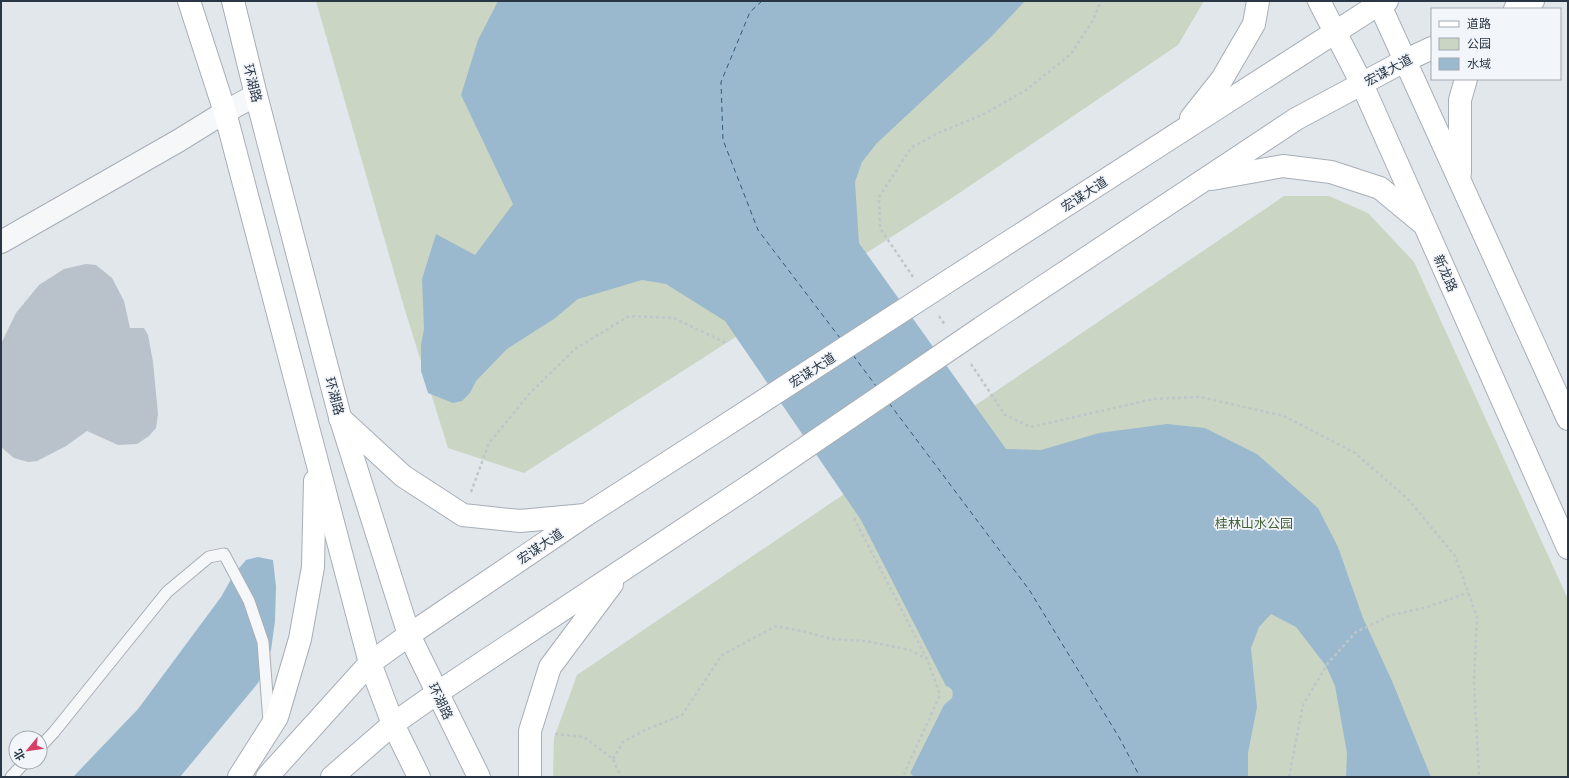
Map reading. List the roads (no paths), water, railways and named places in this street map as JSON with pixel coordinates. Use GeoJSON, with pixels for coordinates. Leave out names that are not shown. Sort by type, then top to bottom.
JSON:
{"type":"FeatureCollection","features":[{"type":"Feature","properties":{"kind":"main road"},"geometry":{"type":"LineString","coordinates":[[189,1],[225,112],[370,663],[393,724],[419,777]]}},
{"type":"Feature","properties":{"kind":"main road","name":"环湖路"},"geometry":{"type":"LineString","coordinates":[[233,1],[340,418],[409,635],[479,777]]}},
{"type":"Feature","properties":{"kind":"main road"},"geometry":{"type":"LineString","coordinates":[[1181,132],[1222,79],[1254,24],[1258,1]]}},
{"type":"Feature","properties":{"kind":"main road","name":"新龙路"},"geometry":{"type":"LineString","coordinates":[[1319,1],[1334,33],[1362,84],[1568,548]]}},
{"type":"Feature","properties":{"kind":"main road"},"geometry":{"type":"LineString","coordinates":[[1517,8],[1532,1]]}},
{"type":"Feature","properties":{"kind":"main road"},"geometry":{"type":"LineString","coordinates":[[1381,2],[1568,419]]}},
{"type":"Feature","properties":{"kind":"main road","name":"宏谋大道"},"geometry":{"type":"LineString","coordinates":[[267,777],[370,663],[409,635],[586,515],[1381,2]]}},
{"type":"Feature","properties":{"kind":"main road","name":"宏谋大道"},"geometry":{"type":"LineString","coordinates":[[332,777],[393,724],[437,693],[622,571],[981,328],[1296,119],[1406,60],[1431,48]]}},
{"type":"Feature","properties":{"kind":"main road"},"geometry":{"type":"LineString","coordinates":[[1460,180],[1460,100],[1466,80]]}},
{"type":"Feature","properties":{"kind":"main road"},"geometry":{"type":"LineString","coordinates":[[1203,181],[1283,166],[1331,172],[1380,188],[1425,225]]}},
{"type":"Feature","properties":{"kind":"main road"},"geometry":{"type":"LineString","coordinates":[[340,418],[403,476],[463,515],[520,521],[586,515]]}},
{"type":"Feature","properties":{"kind":"main road"},"geometry":{"type":"LineString","coordinates":[[239,777],[277,717],[300,639],[313,567],[316,456]]}},
{"type":"Feature","properties":{"kind":"main road"},"geometry":{"type":"LineString","coordinates":[[530,777],[530,731],[550,667],[622,571]]}},
{"type":"Feature","properties":{"kind":"street"},"geometry":{"type":"LineString","coordinates":[[1,242],[256,95]]}},
{"type":"Feature","properties":{"kind":"lane"},"geometry":{"type":"LineString","coordinates":[[48,738],[167,592],[209,557],[224,554],[249,601],[263,642],[270,728]]}},
{"type":"Feature","properties":{"kind":"water"},"geometry":{"type":"Polygon","coordinates":[[[498,1],[1025,1],[991,37],[877,143],[862,162],[855,182],[859,243],[1006,449],[1041,450],[1099,433],[1167,424],[1205,428],[1257,454],[1318,508],[1338,547],[1363,618],[1392,681],[1431,777],[1346,777],[1347,753],[1335,686],[1326,666],[1296,627],[1271,614],[1259,627],[1251,648],[1257,707],[1248,753],[1248,777],[914,777],[910,773],[944,705],[952,698],[952,690],[946,686],[861,520],[725,321],[666,284],[642,280],[578,299],[554,319],[507,349],[476,381],[470,393],[462,401],[453,403],[428,393],[421,371],[421,345],[424,329],[422,279],[436,234],[475,255],[513,204],[461,95],[478,40],[498,1]]]}},
{"type":"Feature","properties":{"kind":"water"},"geometry":{"type":"Polygon","coordinates":[[[258,557],[273,560],[276,587],[275,621],[271,650],[258,683],[180,777],[73,777],[138,709],[221,597],[234,574],[246,560],[258,557]]]}},
{"type":"Feature","properties":{"kind":"park label","name":"桂林山水公园"},"geometry":{"type":"Point","coordinates":[1254,523]}}]}
